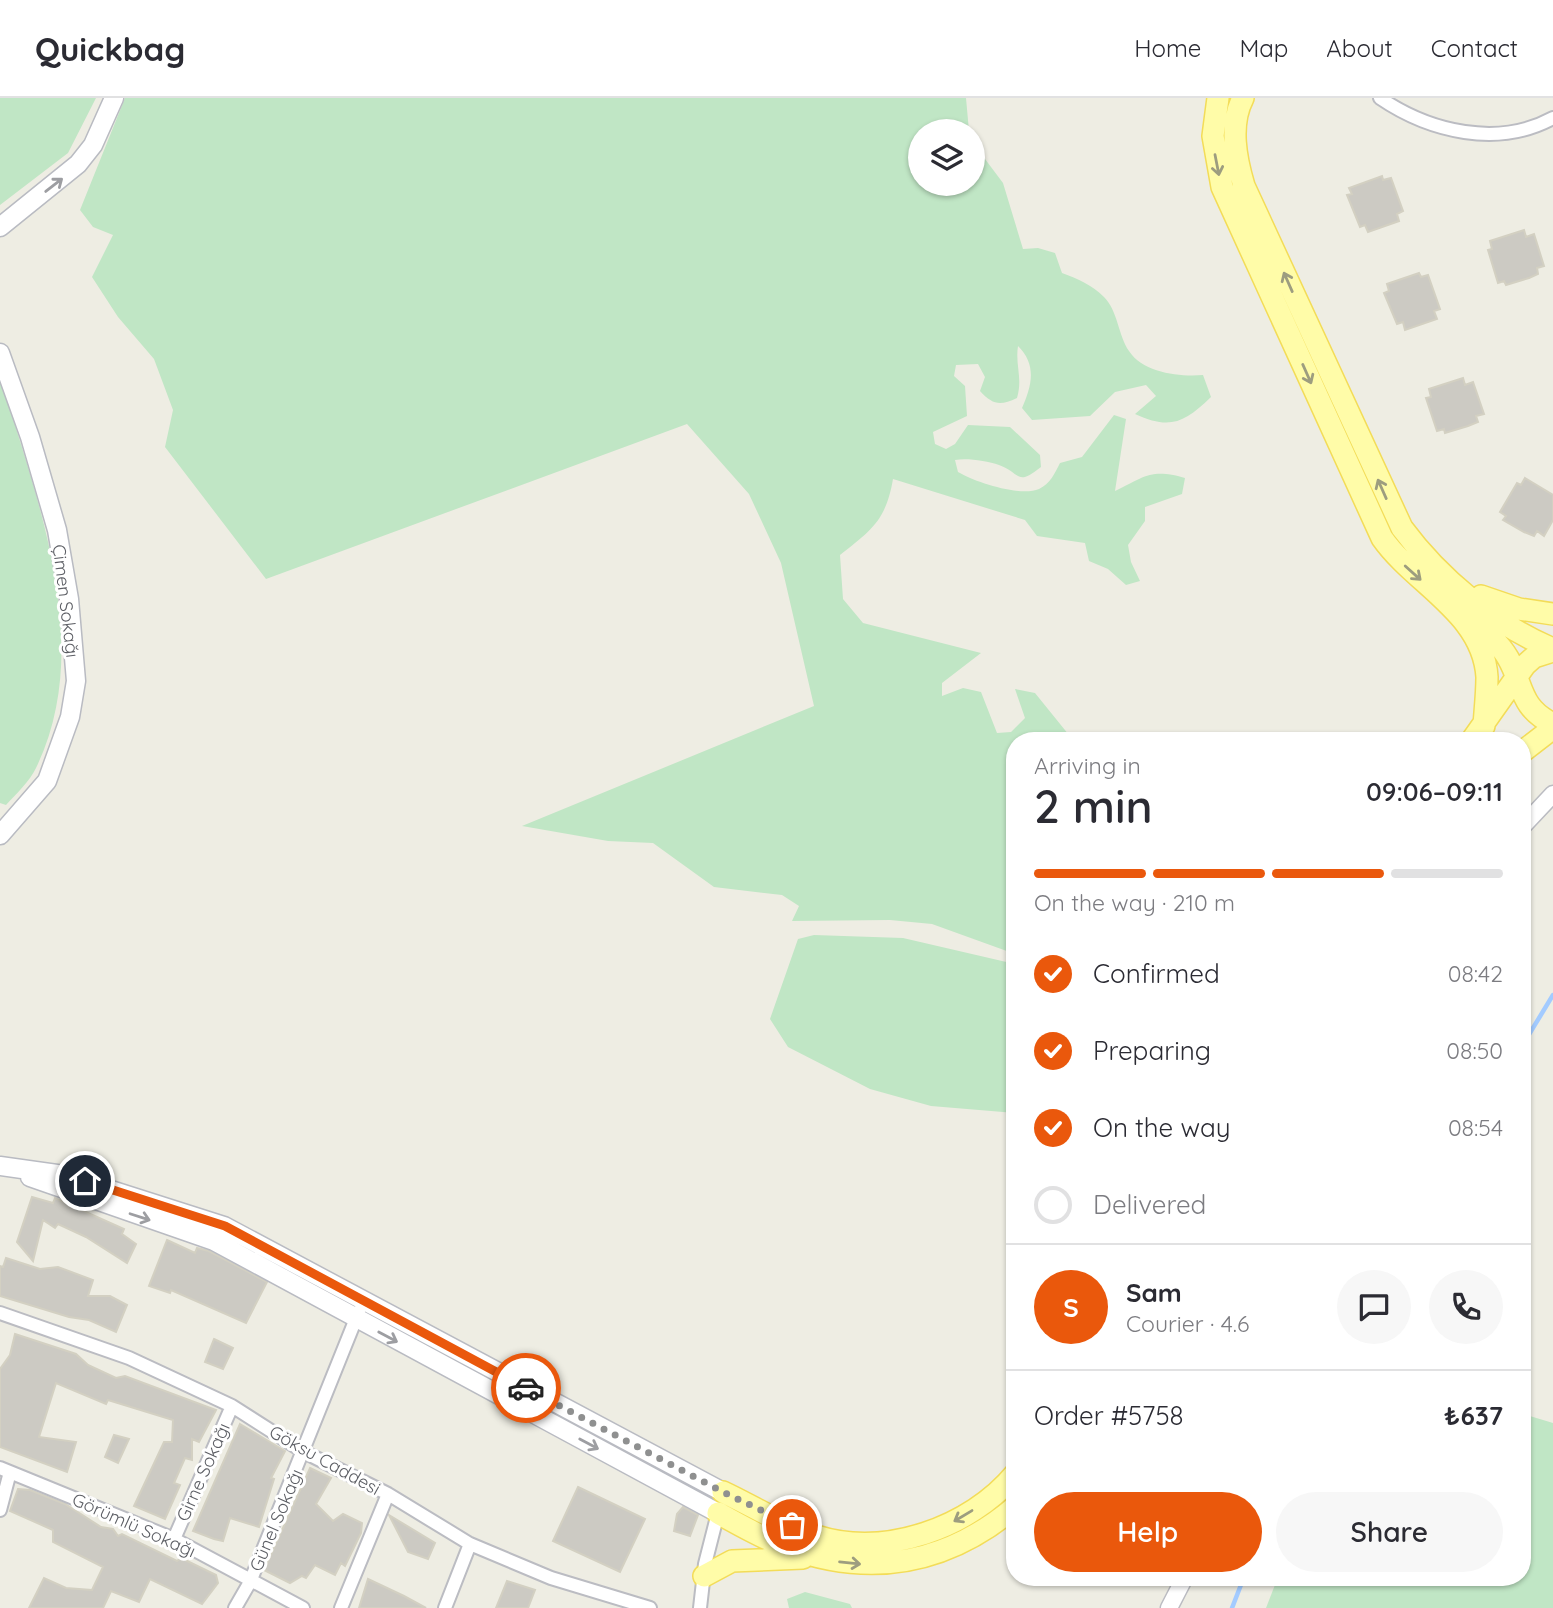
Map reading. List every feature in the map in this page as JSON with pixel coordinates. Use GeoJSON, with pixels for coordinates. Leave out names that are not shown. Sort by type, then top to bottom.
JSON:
{"type":"FeatureCollection","features":[{"type":"Feature","properties":{"kind":"main road"},"geometry":{"type":"LineString","coordinates":[[0,227],[78,164],[93,145],[114,98]]}},
{"type":"Feature","properties":{"kind":"main road"},"geometry":{"type":"LineString","coordinates":[[1218,98],[1213,136],[1222,187],[1367,506],[1396,558],[1456,597],[1553,650]]}},
{"type":"Feature","properties":{"kind":"main road"},"geometry":{"type":"LineString","coordinates":[[1243,98],[1235,132],[1237,161],[1244,186],[1391,508],[1418,549],[1506,654],[1518,676],[1526,702],[1553,726],[1531,744]]}},
{"type":"Feature","properties":{"kind":"main road","name":"Çimen Sokağı"},"geometry":{"type":"LineString","coordinates":[[0,353],[30,437],[57,530],[69,599],[76,681],[70,717],[47,781],[0,835]]}},
{"type":"Feature","properties":{"kind":"main road"},"geometry":{"type":"LineString","coordinates":[[1456,597],[1553,614]]}},
{"type":"Feature","properties":{"kind":"main road"},"geometry":{"type":"LineString","coordinates":[[1456,597],[1485,668],[1478,732]]}},
{"type":"Feature","properties":{"kind":"main road"},"geometry":{"type":"LineString","coordinates":[[1479,732],[1534,657],[1553,650]]}},
{"type":"Feature","properties":{"kind":"main road"},"geometry":{"type":"LineString","coordinates":[[4,1167],[64,1175],[225,1226],[723,1492],[815,1536],[870,1543],[932,1531],[959,1520],[992,1498],[1006,1483]]}},
{"type":"Feature","properties":{"kind":"main road"},"geometry":{"type":"LineString","coordinates":[[4,1167],[214,1241],[718,1513],[783,1546],[819,1558]]}},
{"type":"Feature","properties":{"kind":"main road"},"geometry":{"type":"LineString","coordinates":[[704,1576],[733,1561],[819,1558],[881,1564],[928,1556],[965,1542],[1006,1513]]}},
{"type":"Feature","properties":{"kind":"street"},"geometry":{"type":"LineString","coordinates":[[1380,98],[1410,116],[1434,125],[1476,133],[1517,131],[1553,118]]}},
{"type":"Feature","properties":{"kind":"street"},"geometry":{"type":"LineString","coordinates":[[1531,817],[1553,794]]}},
{"type":"Feature","properties":{"kind":"street","name":"Günel Sokağı"},"geometry":{"type":"LineString","coordinates":[[235,1608],[250,1582],[363,1301]]}},
{"type":"Feature","properties":{"kind":"street","name":"Göksu Caddesi"},"geometry":{"type":"LineString","coordinates":[[0,1313],[129,1358],[232,1406],[304,1452],[388,1494],[470,1544],[551,1578],[650,1608]]}},
{"type":"Feature","properties":{"kind":"street","name":"Girne Sokağı"},"geometry":{"type":"LineString","coordinates":[[174,1539],[232,1406]]}},
{"type":"Feature","properties":{"kind":"street"},"geometry":{"type":"LineString","coordinates":[[0,1510],[5,1470]]}},
{"type":"Feature","properties":{"kind":"street","name":"Görümlü Sokağı"},"geometry":{"type":"LineString","coordinates":[[5,1470],[174,1539],[303,1608]]}},
{"type":"Feature","properties":{"kind":"street"},"geometry":{"type":"LineString","coordinates":[[700,1608],[704,1576],[723,1492]]}},
{"type":"Feature","properties":{"kind":"street"},"geometry":{"type":"LineString","coordinates":[[341,1608],[388,1494]]}},
{"type":"Feature","properties":{"kind":"street"},"geometry":{"type":"LineString","coordinates":[[445,1608],[470,1544]]}},
{"type":"Feature","properties":{"kind":"street"},"geometry":{"type":"LineString","coordinates":[[1169,1608],[1180,1586]]}},
{"type":"Feature","properties":{"kind":"green space"},"geometry":{"type":"Polygon","coordinates":[[[0,98],[96,98],[68,153],[0,205],[0,98]]]}},
{"type":"Feature","properties":{"kind":"green space"},"geometry":{"type":"Polygon","coordinates":[[[125,98],[966,98],[968,119],[908,119],[908,196],[985,196],[985,159],[1003,183],[1023,249],[1038,248],[1055,253],[1062,273],[1090,286],[1109,303],[1125,345],[1135,358],[1163,372],[1203,375],[1211,397],[1184,418],[1167,423],[1158,422],[1135,414],[1156,396],[1146,385],[1115,392],[1090,416],[1032,420],[1022,408],[1030,383],[1030,368],[1018,346],[1019,391],[1017,398],[1006,402],[997,403],[980,391],[985,377],[978,364],[956,365],[954,376],[965,386],[967,416],[933,432],[935,444],[946,449],[955,444],[968,425],[1010,427],[1040,455],[1041,467],[1023,477],[983,461],[955,460],[958,472],[966,476],[1010,490],[1039,489],[1049,481],[1060,463],[1082,457],[1114,415],[1126,419],[1115,491],[1148,475],[1164,474],[1185,478],[1182,494],[1145,507],[1145,521],[1128,545],[1131,562],[1140,581],[1126,585],[1108,569],[1089,561],[1085,543],[1037,536],[1025,520],[893,479],[886,505],[876,523],[840,555],[843,599],[863,623],[981,653],[942,683],[942,696],[963,688],[981,692],[997,733],[1006,732],[1006,951],[932,924],[890,920],[792,921],[799,906],[782,895],[714,887],[653,843],[608,841],[522,826],[814,706],[781,563],[749,494],[687,424],[266,579],[165,447],[173,410],[154,359],[118,317],[92,277],[113,235],[93,227],[80,210],[125,98]]]}},
{"type":"Feature","properties":{"kind":"green space"},"geometry":{"type":"Polygon","coordinates":[[[0,376],[43,521],[54,571],[60,622],[61,672],[53,721],[36,768],[6,805],[0,803],[0,376]]]}},
{"type":"Feature","properties":{"kind":"green space"},"geometry":{"type":"Polygon","coordinates":[[[1015,689],[1035,693],[1067,732],[1011,732],[1025,718],[1015,689]]]}},
{"type":"Feature","properties":{"kind":"green space"},"geometry":{"type":"Polygon","coordinates":[[[814,935],[903,938],[1006,962],[1006,1112],[931,1106],[870,1089],[788,1047],[770,1019],[798,939],[814,935]]]}},
{"type":"Feature","properties":{"kind":"green space"},"geometry":{"type":"Polygon","coordinates":[[[1531,1416],[1553,1423],[1553,1608],[1266,1608],[1275,1586],[1531,1586],[1531,1416]]]}},
{"type":"Feature","properties":{"kind":"green space"},"geometry":{"type":"Polygon","coordinates":[[[805,1592],[850,1604],[852,1608],[789,1608],[787,1599],[805,1592]]]}},
{"type":"Feature","properties":{"kind":"building"},"geometry":{"type":"Polygon","coordinates":[[[1382,176],[1383,180],[1391,178],[1403,211],[1397,214],[1399,221],[1368,232],[1365,225],[1360,227],[1347,195],[1352,194],[1349,188],[1382,176]]]}},
{"type":"Feature","properties":{"kind":"building"},"geometry":{"type":"Polygon","coordinates":[[[1524,230],[1526,237],[1534,234],[1544,266],[1537,268],[1538,274],[1529,278],[1506,285],[1504,281],[1498,283],[1488,250],[1492,249],[1490,241],[1524,230]]]}},
{"type":"Feature","properties":{"kind":"building"},"geometry":{"type":"Polygon","coordinates":[[[1419,273],[1421,277],[1428,275],[1440,309],[1434,311],[1437,319],[1405,330],[1403,322],[1397,324],[1384,293],[1389,291],[1387,284],[1419,273]]]}},
{"type":"Feature","properties":{"kind":"building"},"geometry":{"type":"Polygon","coordinates":[[[1463,378],[1465,385],[1473,382],[1484,414],[1476,416],[1478,422],[1468,426],[1445,433],[1444,429],[1437,431],[1426,398],[1431,397],[1429,389],[1463,378]]]}},
{"type":"Feature","properties":{"kind":"building"},"geometry":{"type":"Polygon","coordinates":[[[1525,478],[1553,495],[1553,520],[1544,536],[1537,531],[1534,536],[1524,532],[1503,520],[1506,516],[1500,512],[1517,483],[1521,485],[1525,478]]]}},
{"type":"Feature","properties":{"kind":"building"},"geometry":{"type":"Polygon","coordinates":[[[32,1197],[53,1203],[55,1198],[124,1229],[122,1234],[136,1244],[127,1263],[86,1237],[58,1224],[55,1228],[43,1220],[33,1261],[17,1242],[32,1197]]]}},
{"type":"Feature","properties":{"kind":"building"},"geometry":{"type":"Polygon","coordinates":[[[167,1240],[195,1253],[197,1248],[209,1251],[267,1282],[246,1323],[171,1290],[170,1293],[149,1286],[167,1240]]]}},
{"type":"Feature","properties":{"kind":"building"},"geometry":{"type":"Polygon","coordinates":[[[6,1258],[40,1269],[58,1267],[93,1280],[88,1296],[110,1296],[127,1305],[116,1332],[89,1320],[69,1317],[0,1296],[0,1266],[3,1267],[6,1258]]]}},
{"type":"Feature","properties":{"kind":"building"},"geometry":{"type":"Polygon","coordinates":[[[15,1334],[76,1354],[88,1365],[116,1378],[125,1376],[216,1410],[199,1442],[192,1439],[192,1460],[185,1458],[174,1483],[180,1485],[165,1519],[134,1506],[164,1442],[172,1442],[173,1420],[108,1400],[106,1404],[56,1383],[39,1437],[76,1442],[67,1472],[0,1447],[0,1369],[10,1355],[15,1334]]]}},
{"type":"Feature","properties":{"kind":"building"},"geometry":{"type":"Polygon","coordinates":[[[214,1339],[233,1348],[223,1369],[205,1362],[214,1339]]]}},
{"type":"Feature","properties":{"kind":"building"},"geometry":{"type":"Polygon","coordinates":[[[240,1424],[285,1451],[271,1478],[274,1479],[259,1527],[230,1518],[223,1541],[193,1531],[240,1424]]]}},
{"type":"Feature","properties":{"kind":"building"},"geometry":{"type":"Polygon","coordinates":[[[114,1435],[129,1439],[118,1463],[105,1457],[114,1435]]]}},
{"type":"Feature","properties":{"kind":"building"},"geometry":{"type":"Polygon","coordinates":[[[310,1468],[331,1478],[316,1504],[333,1521],[343,1514],[362,1523],[361,1533],[345,1566],[341,1563],[335,1575],[315,1565],[306,1578],[302,1576],[290,1583],[264,1570],[310,1468]]]}},
{"type":"Feature","properties":{"kind":"building"},"geometry":{"type":"Polygon","coordinates":[[[578,1487],[645,1519],[620,1572],[553,1541],[578,1487]]]}},
{"type":"Feature","properties":{"kind":"building"},"geometry":{"type":"Polygon","coordinates":[[[18,1489],[30,1490],[65,1504],[101,1527],[113,1529],[118,1536],[122,1534],[177,1561],[181,1558],[216,1575],[218,1583],[202,1604],[150,1579],[139,1602],[111,1591],[103,1608],[29,1608],[44,1578],[66,1588],[92,1590],[103,1567],[53,1542],[53,1530],[10,1511],[18,1489]]]}},
{"type":"Feature","properties":{"kind":"building"},"geometry":{"type":"Polygon","coordinates":[[[683,1507],[698,1515],[690,1536],[674,1531],[677,1514],[683,1507]]]}},
{"type":"Feature","properties":{"kind":"building"},"geometry":{"type":"Polygon","coordinates":[[[389,1515],[435,1543],[428,1559],[408,1552],[389,1515]]]}},
{"type":"Feature","properties":{"kind":"building"},"geometry":{"type":"Polygon","coordinates":[[[368,1579],[404,1596],[426,1608],[359,1608],[368,1579]]]}},
{"type":"Feature","properties":{"kind":"building"},"geometry":{"type":"Polygon","coordinates":[[[507,1581],[535,1590],[528,1608],[496,1608],[507,1581]]]}},
{"type":"Feature","properties":{"kind":"waterway"},"geometry":{"type":"LineString","coordinates":[[1531,1031],[1553,995]]}},
{"type":"Feature","properties":{"kind":"waterway"},"geometry":{"type":"LineString","coordinates":[[1232,1608],[1241,1586]]}},
{"type":"Feature","properties":{"kind":"way so far"},"geometry":{"type":"LineString","coordinates":[[526,1388],[723,1492],[792,1525]]}},
{"type":"Feature","properties":{"kind":"route"},"geometry":{"type":"LineString","coordinates":[[85,1181],[225,1226],[526,1388]]}}]}
